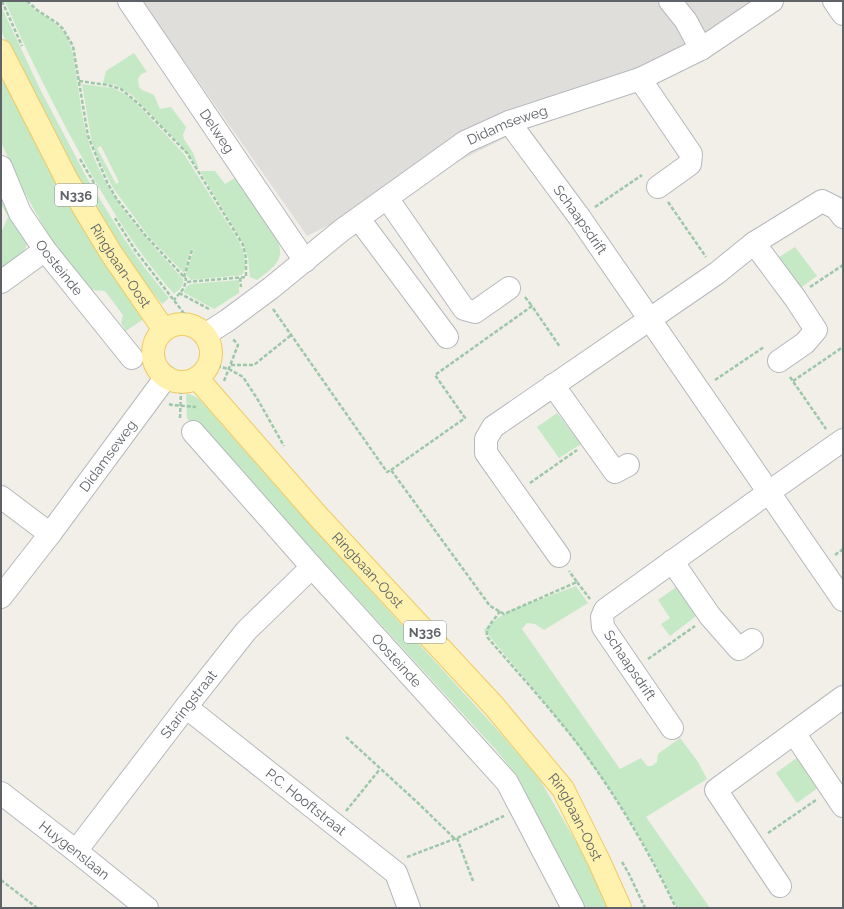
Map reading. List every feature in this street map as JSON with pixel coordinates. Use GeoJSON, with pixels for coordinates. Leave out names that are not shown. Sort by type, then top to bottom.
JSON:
{"type":"FeatureCollection","features":[{"type":"Feature","properties":{"kind":"main road","name":"Ringbaan-Oost"},"geometry":{"type":"LineString","coordinates":[[1,51],[67,180],[111,253],[162,327]]}},
{"type":"Feature","properties":{"kind":"main road"},"geometry":{"type":"LineString","coordinates":[[162,327],[188,325],[208,332],[211,355],[209,365],[201,375],[182,383]]}},
{"type":"Feature","properties":{"kind":"main road","name":"N336"},"geometry":{"type":"LineString","coordinates":[[162,327],[156,342],[154,352],[155,360],[159,370],[182,383]]}},
{"type":"Feature","properties":{"kind":"main road","name":"Ringbaan-Oost"},"geometry":{"type":"LineString","coordinates":[[182,383],[316,514],[494,706],[563,789],[599,861],[620,908]]}},
{"type":"Feature","properties":{"kind":"street","name":"Delweg"},"geometry":{"type":"LineString","coordinates":[[129,1],[305,260]]}},
{"type":"Feature","properties":{"kind":"street"},"geometry":{"type":"LineString","coordinates":[[670,1],[686,21],[701,49]]}},
{"type":"Feature","properties":{"kind":"street","name":"Didamseweg"},"geometry":{"type":"LineString","coordinates":[[208,332],[221,325],[261,295],[342,230],[465,142],[509,122],[640,79],[701,49],[772,1]]}},
{"type":"Feature","properties":{"kind":"street"},"geometry":{"type":"LineString","coordinates":[[834,1],[843,14]]}},
{"type":"Feature","properties":{"kind":"street"},"geometry":{"type":"LineString","coordinates":[[640,79],[691,154],[690,164],[658,187]]}},
{"type":"Feature","properties":{"kind":"street","name":"Schaapsdrift"},"geometry":{"type":"LineString","coordinates":[[509,122],[580,218],[843,600]]}},
{"type":"Feature","properties":{"kind":"street","name":"Oosteinde"},"geometry":{"type":"LineString","coordinates":[[1,167],[20,212],[46,250],[132,358]]}},
{"type":"Feature","properties":{"kind":"street"},"geometry":{"type":"LineString","coordinates":[[387,198],[464,309],[475,312],[509,288]]}},
{"type":"Feature","properties":{"kind":"street"},"geometry":{"type":"LineString","coordinates":[[559,556],[486,452],[486,439],[492,427],[717,272],[754,244],[822,201],[836,208],[843,217]]}},
{"type":"Feature","properties":{"kind":"street"},"geometry":{"type":"LineString","coordinates":[[359,218],[447,336]]}},
{"type":"Feature","properties":{"kind":"street"},"geometry":{"type":"LineString","coordinates":[[754,244],[795,298],[816,330],[805,343],[779,361]]}},
{"type":"Feature","properties":{"kind":"street"},"geometry":{"type":"LineString","coordinates":[[1,282],[46,250]]}},
{"type":"Feature","properties":{"kind":"street","name":"Didamseweg"},"geometry":{"type":"LineString","coordinates":[[1,597],[50,534],[182,383]]}},
{"type":"Feature","properties":{"kind":"street"},"geometry":{"type":"LineString","coordinates":[[553,385],[615,472],[628,464]]}},
{"type":"Feature","properties":{"kind":"street","name":"Oosteinde"},"geometry":{"type":"LineString","coordinates":[[193,432],[312,567],[507,782],[573,908]]}},
{"type":"Feature","properties":{"kind":"street","name":"Schaapsdrift"},"geometry":{"type":"LineString","coordinates":[[672,728],[603,627],[602,617],[605,610],[840,442]]}},
{"type":"Feature","properties":{"kind":"street"},"geometry":{"type":"LineString","coordinates":[[1,497],[50,534]]}},
{"type":"Feature","properties":{"kind":"street"},"geometry":{"type":"LineString","coordinates":[[672,561],[710,616],[739,649],[752,640]]}},
{"type":"Feature","properties":{"kind":"street","name":"Staringstraat"},"geometry":{"type":"LineString","coordinates":[[76,851],[246,631],[312,567]]}},
{"type":"Feature","properties":{"kind":"street"},"geometry":{"type":"LineString","coordinates":[[780,886],[716,790],[843,697]]}},
{"type":"Feature","properties":{"kind":"street","name":"P.C. Hooftstraat"},"geometry":{"type":"LineString","coordinates":[[186,707],[396,873],[409,908]]}},
{"type":"Feature","properties":{"kind":"street"},"geometry":{"type":"LineString","coordinates":[[794,734],[837,798]]}},
{"type":"Feature","properties":{"kind":"street","name":"Huygenslaan"},"geometry":{"type":"LineString","coordinates":[[1,793],[147,908]]}},
{"type":"Feature","properties":{"kind":"path"},"geometry":{"type":"LineString","coordinates":[[2,1],[25,51]]}},
{"type":"Feature","properties":{"kind":"path"},"geometry":{"type":"LineString","coordinates":[[27,1],[37,10],[57,23],[69,37],[73,46],[88,136],[107,182],[116,198],[145,235],[186,280],[184,288],[174,300]]}},
{"type":"Feature","properties":{"kind":"path"},"geometry":{"type":"LineString","coordinates":[[79,80],[121,89],[161,126],[186,153],[243,245],[246,258],[246,277],[186,282]]}},
{"type":"Feature","properties":{"kind":"path"},"geometry":{"type":"LineString","coordinates":[[77,153],[100,194]]}},
{"type":"Feature","properties":{"kind":"path"},"geometry":{"type":"LineString","coordinates":[[580,218],[646,172],[717,272]]}},
{"type":"Feature","properties":{"kind":"path"},"geometry":{"type":"LineString","coordinates":[[112,213],[134,250],[186,316]]}},
{"type":"Feature","properties":{"kind":"path"},"geometry":{"type":"LineString","coordinates":[[184,277],[192,250]]}},
{"type":"Feature","properties":{"kind":"path"},"geometry":{"type":"LineString","coordinates":[[795,298],[843,265]]}},
{"type":"Feature","properties":{"kind":"path"},"geometry":{"type":"LineString","coordinates":[[261,295],[272,308],[388,472],[465,418],[434,375],[532,306],[560,347]]}},
{"type":"Feature","properties":{"kind":"path"},"geometry":{"type":"LineString","coordinates":[[186,316],[200,320],[208,325],[208,332],[218,342],[220,351],[216,370],[211,378],[182,383],[151,374],[145,355],[145,345],[149,336],[154,328],[162,327],[171,317],[186,316]]}},
{"type":"Feature","properties":{"kind":"path"},"geometry":{"type":"LineString","coordinates":[[231,365],[254,365],[291,335]]}},
{"type":"Feature","properties":{"kind":"path"},"geometry":{"type":"LineString","coordinates":[[699,391],[767,345],[840,442]]}},
{"type":"Feature","properties":{"kind":"path"},"geometry":{"type":"LineString","coordinates":[[793,381],[843,347]]}},
{"type":"Feature","properties":{"kind":"path"},"geometry":{"type":"LineString","coordinates":[[182,383],[180,421],[193,432]]}},
{"type":"Feature","properties":{"kind":"path"},"geometry":{"type":"LineString","coordinates":[[515,493],[592,440]]}},
{"type":"Feature","properties":{"kind":"path"},"geometry":{"type":"LineString","coordinates":[[391,470],[490,606],[504,614],[577,582],[559,556]]}},
{"type":"Feature","properties":{"kind":"path"},"geometry":{"type":"LineString","coordinates":[[500,611],[487,628],[486,634],[488,638],[579,746],[600,775],[630,821],[653,861],[676,908]]}},
{"type":"Feature","properties":{"kind":"path"},"geometry":{"type":"LineString","coordinates":[[632,670],[710,616]]}},
{"type":"Feature","properties":{"kind":"path"},"geometry":{"type":"LineString","coordinates":[[346,737],[456,839],[473,881]]}},
{"type":"Feature","properties":{"kind":"path"},"geometry":{"type":"LineString","coordinates":[[335,824],[380,769]]}},
{"type":"Feature","properties":{"kind":"path"},"geometry":{"type":"LineString","coordinates":[[752,844],[837,798]]}},
{"type":"Feature","properties":{"kind":"path"},"geometry":{"type":"LineString","coordinates":[[386,865],[456,839],[521,809]]}},
{"type":"Feature","properties":{"kind":"path"},"geometry":{"type":"LineString","coordinates":[[1,880],[37,908]]}},
{"type":"Feature","properties":{"kind":"shaded area"},"geometry":{"type":"Polygon","coordinates":[[[142,1],[757,1],[713,35],[307,236],[142,1]]]}},
{"type":"Feature","properties":{"kind":"green space"},"geometry":{"type":"Polygon","coordinates":[[[5,1],[25,1],[35,10],[56,24],[68,39],[74,59],[81,109],[89,143],[96,163],[105,181],[128,216],[183,279],[182,286],[174,294],[146,260],[98,187],[48,94],[5,1]]]}},
{"type":"Feature","properties":{"kind":"green space"},"geometry":{"type":"Polygon","coordinates":[[[1,6],[41,91],[87,178],[125,240],[169,298],[162,304],[134,269],[99,216],[16,63],[1,30],[1,6]]]}},
{"type":"Feature","properties":{"kind":"green space"},"geometry":{"type":"Polygon","coordinates":[[[134,53],[147,72],[141,74],[138,79],[139,87],[142,90],[154,95],[160,109],[171,107],[186,127],[183,135],[184,139],[193,153],[199,169],[180,144],[132,95],[116,85],[103,83],[106,71],[134,53]]]}},
{"type":"Feature","properties":{"kind":"green space"},"geometry":{"type":"Polygon","coordinates":[[[1,72],[145,318],[126,331],[121,323],[123,315],[105,291],[91,290],[50,238],[21,186],[1,142],[1,72]]]}},
{"type":"Feature","properties":{"kind":"green space"},"geometry":{"type":"Polygon","coordinates":[[[82,84],[113,88],[123,93],[136,103],[184,154],[238,240],[242,248],[245,262],[242,275],[191,280],[186,273],[194,250],[191,249],[184,273],[149,237],[113,188],[96,154],[91,138],[82,84]],[[101,146],[97,148],[116,184],[119,182],[101,146]]]}},
{"type":"Feature","properties":{"kind":"green space"},"geometry":{"type":"Polygon","coordinates":[[[200,171],[215,171],[225,184],[238,176],[281,237],[277,240],[280,247],[279,259],[272,268],[257,280],[250,277],[248,257],[243,243],[200,171]]]}},
{"type":"Feature","properties":{"kind":"green space"},"geometry":{"type":"Polygon","coordinates":[[[1,186],[28,240],[25,249],[20,254],[23,258],[1,274],[1,233],[8,217],[1,204],[1,186]]]}},
{"type":"Feature","properties":{"kind":"green space"},"geometry":{"type":"Polygon","coordinates":[[[795,247],[817,276],[796,291],[773,261],[795,247]]]}},
{"type":"Feature","properties":{"kind":"green space"},"geometry":{"type":"Polygon","coordinates":[[[239,280],[239,293],[214,309],[183,292],[187,286],[191,284],[239,280]]]}},
{"type":"Feature","properties":{"kind":"green space"},"geometry":{"type":"Polygon","coordinates":[[[186,393],[200,400],[296,509],[502,735],[540,780],[581,850],[608,908],[580,908],[549,839],[518,777],[497,751],[199,426],[195,428],[187,418],[186,393]]]}},
{"type":"Feature","properties":{"kind":"green space"},"geometry":{"type":"Polygon","coordinates":[[[557,413],[581,444],[559,458],[537,427],[557,413]]]}},
{"type":"Feature","properties":{"kind":"green space"},"geometry":{"type":"Polygon","coordinates":[[[679,585],[700,613],[670,636],[661,624],[670,618],[658,600],[679,585]]]}},
{"type":"Feature","properties":{"kind":"green space"},"geometry":{"type":"Polygon","coordinates":[[[576,586],[588,603],[544,630],[535,624],[527,623],[522,629],[620,769],[641,758],[647,766],[652,766],[657,762],[658,754],[680,738],[698,762],[707,779],[646,817],[710,908],[677,908],[658,869],[614,796],[565,728],[484,630],[509,611],[576,586]]]}},
{"type":"Feature","properties":{"kind":"green space"},"geometry":{"type":"Polygon","coordinates":[[[798,757],[819,787],[797,803],[776,773],[798,757]]]}}]}
